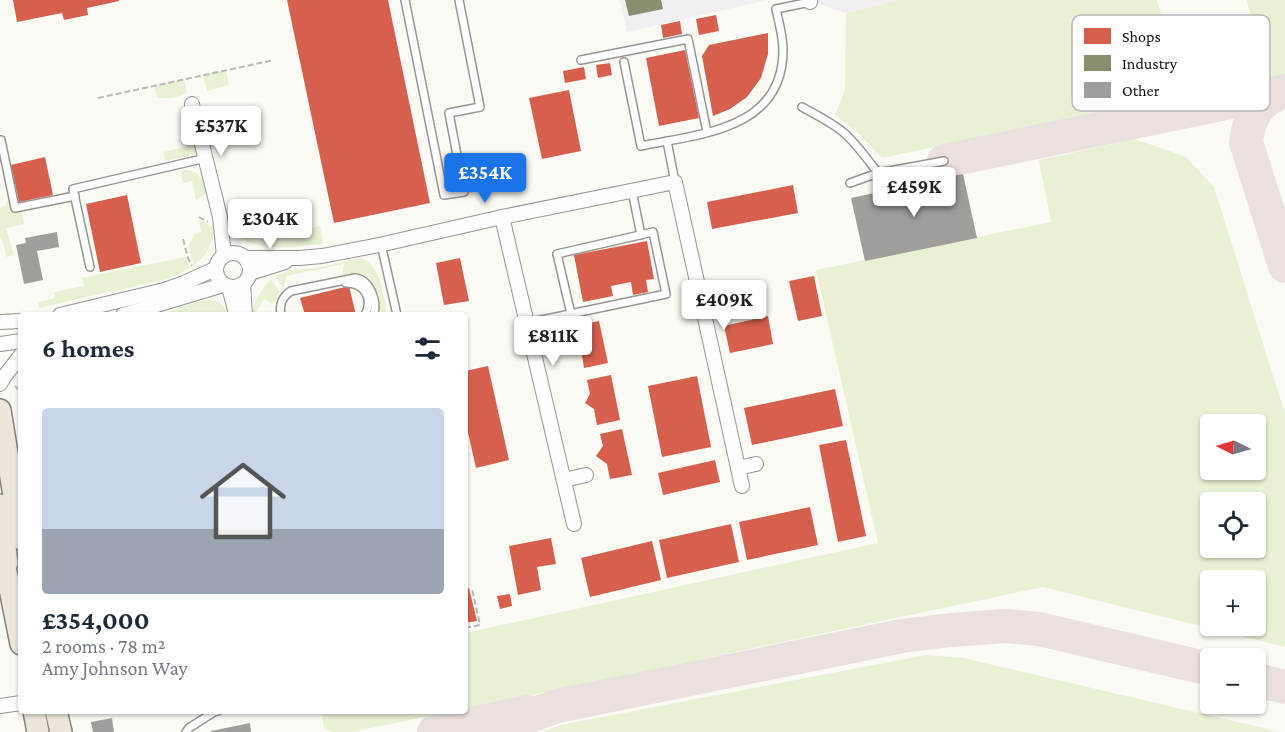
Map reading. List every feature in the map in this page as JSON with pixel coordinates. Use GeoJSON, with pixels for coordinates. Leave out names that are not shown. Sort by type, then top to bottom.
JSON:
{"type":"FeatureCollection","features":[{"type":"Feature","properties":{"kind":"main road"},"geometry":{"type":"LineString","coordinates":[[0,410],[12,510],[9,584]]}},
{"type":"Feature","properties":{"kind":"main road"},"geometry":{"type":"LineString","coordinates":[[12,510],[18,529]]}},
{"type":"Feature","properties":{"kind":"main road"},"geometry":{"type":"LineString","coordinates":[[0,550],[18,629]]}},
{"type":"Feature","properties":{"kind":"main road"},"geometry":{"type":"LineString","coordinates":[[35,714],[38,732]]}},
{"type":"Feature","properties":{"kind":"main road"},"geometry":{"type":"LineString","coordinates":[[57,714],[61,732]]}},
{"type":"Feature","properties":{"kind":"street"},"geometry":{"type":"LineString","coordinates":[[192,104],[220,217],[224,256]]}},
{"type":"Feature","properties":{"kind":"street"},"geometry":{"type":"LineString","coordinates":[[236,282],[217,277],[215,269],[218,261],[229,254],[299,258],[321,256],[675,182],[742,486]]}},
{"type":"Feature","properties":{"kind":"street"},"geometry":{"type":"LineString","coordinates":[[220,217],[249,266],[236,282],[238,312]]}},
{"type":"Feature","properties":{"kind":"street"},"geometry":{"type":"LineString","coordinates":[[502,217],[574,525]]}},
{"type":"Feature","properties":{"kind":"street"},"geometry":{"type":"LineString","coordinates":[[133,312],[236,282],[299,258]]}},
{"type":"Feature","properties":{"kind":"street"},"geometry":{"type":"LineString","coordinates":[[72,312],[164,290],[215,269]]}},
{"type":"Feature","properties":{"kind":"street"},"geometry":{"type":"LineString","coordinates":[[0,322],[18,321]]}},
{"type":"Feature","properties":{"kind":"street"},"geometry":{"type":"LineString","coordinates":[[0,345],[18,342]]}},
{"type":"Feature","properties":{"kind":"street"},"geometry":{"type":"LineString","coordinates":[[0,384],[18,359]]}},
{"type":"Feature","properties":{"kind":"street"},"geometry":{"type":"LineString","coordinates":[[738,468],[756,464]]}},
{"type":"Feature","properties":{"kind":"street"},"geometry":{"type":"LineString","coordinates":[[564,480],[586,475]]}},
{"type":"Feature","properties":{"kind":"street"},"geometry":{"type":"LineString","coordinates":[[0,706],[18,703]]}},
{"type":"Feature","properties":{"kind":"lane"},"geometry":{"type":"LineString","coordinates":[[405,0],[444,195],[464,192],[449,114],[480,107],[459,0]]}},
{"type":"Feature","properties":{"kind":"lane"},"geometry":{"type":"LineString","coordinates":[[624,62],[641,146],[734,124],[749,117],[760,108],[770,96],[777,82],[782,66],[783,50],[776,9],[810,1]]}},
{"type":"Feature","properties":{"kind":"lane"},"geometry":{"type":"LineString","coordinates":[[581,60],[688,39],[707,132]]}},
{"type":"Feature","properties":{"kind":"lane"},"geometry":{"type":"LineString","coordinates":[[802,107],[844,133],[878,173]]}},
{"type":"Feature","properties":{"kind":"lane"},"geometry":{"type":"LineString","coordinates":[[1,140],[15,208],[75,196]]}},
{"type":"Feature","properties":{"kind":"lane"},"geometry":{"type":"LineString","coordinates":[[667,141],[675,182]]}},
{"type":"Feature","properties":{"kind":"lane"},"geometry":{"type":"LineString","coordinates":[[90,267],[74,189],[206,158]]}},
{"type":"Feature","properties":{"kind":"lane"},"geometry":{"type":"LineString","coordinates":[[850,183],[878,173],[944,161]]}},
{"type":"Feature","properties":{"kind":"lane"},"geometry":{"type":"LineString","coordinates":[[632,191],[641,235]]}},
{"type":"Feature","properties":{"kind":"lane"},"geometry":{"type":"LineString","coordinates":[[527,323],[666,294],[653,232],[557,254],[570,314]]}},
{"type":"Feature","properties":{"kind":"lane"},"geometry":{"type":"LineString","coordinates":[[381,244],[396,312]]}},
{"type":"Feature","properties":{"kind":"lane"},"geometry":{"type":"LineString","coordinates":[[280,312],[281,302],[291,291],[355,278],[368,283],[373,295],[375,312]]}},
{"type":"Feature","properties":{"kind":"lane"},"geometry":{"type":"LineString","coordinates":[[334,282],[353,283],[364,290],[368,304],[367,312]]}},
{"type":"Feature","properties":{"kind":"lane"},"geometry":{"type":"LineString","coordinates":[[186,732],[211,714]]}},
{"type":"Feature","properties":{"kind":"path"},"geometry":{"type":"LineString","coordinates":[[98,98],[274,60]]}},
{"type":"Feature","properties":{"kind":"path"},"geometry":{"type":"LineString","coordinates":[[183,239],[188,258],[198,276]]}},
{"type":"Feature","properties":{"kind":"path"},"geometry":{"type":"LineString","coordinates":[[468,627],[480,625],[472,589]]}},
{"type":"Feature","properties":{"kind":"shaded area"},"geometry":{"type":"Polygon","coordinates":[[[620,0],[768,0],[627,32],[620,0]]]}},
{"type":"Feature","properties":{"kind":"shaded area"},"geometry":{"type":"Polygon","coordinates":[[[808,0],[900,0],[846,13],[808,0]]]}},
{"type":"Feature","properties":{"kind":"green space"},"geometry":{"type":"Polygon","coordinates":[[[900,0],[1157,0],[1161,15],[1072,15],[1072,111],[1111,111],[882,158],[858,133],[835,115],[845,90],[846,13],[900,0]]]}},
{"type":"Feature","properties":{"kind":"green space"},"geometry":{"type":"Polygon","coordinates":[[[1246,0],[1285,0],[1285,78],[1273,81],[1270,72],[1270,15],[1251,15],[1246,0]]]}},
{"type":"Feature","properties":{"kind":"green space"},"geometry":{"type":"Polygon","coordinates":[[[226,70],[229,85],[207,91],[203,75],[226,70]]]}},
{"type":"Feature","properties":{"kind":"green space"},"geometry":{"type":"Polygon","coordinates":[[[184,79],[187,92],[173,98],[157,98],[154,86],[184,79]]]}},
{"type":"Feature","properties":{"kind":"green space"},"geometry":{"type":"Polygon","coordinates":[[[180,117],[189,119],[197,154],[165,161],[164,152],[186,146],[180,117]]]}},
{"type":"Feature","properties":{"kind":"green space"},"geometry":{"type":"Polygon","coordinates":[[[1135,139],[1186,157],[1214,187],[1285,414],[1285,647],[1241,636],[1266,636],[1266,570],[1200,570],[1200,626],[1043,587],[468,708],[468,632],[878,543],[816,270],[1051,222],[1039,160],[1135,139]]]}},
{"type":"Feature","properties":{"kind":"green space"},"geometry":{"type":"Polygon","coordinates":[[[184,170],[200,176],[207,193],[196,200],[192,181],[183,183],[181,176],[184,170]]]}},
{"type":"Feature","properties":{"kind":"green space"},"geometry":{"type":"Polygon","coordinates":[[[10,198],[12,212],[22,210],[24,224],[6,228],[14,255],[6,257],[4,244],[0,237],[0,208],[10,198]]]}},
{"type":"Feature","properties":{"kind":"green space"},"geometry":{"type":"Polygon","coordinates":[[[238,210],[246,229],[258,237],[264,239],[320,226],[323,244],[277,247],[254,244],[244,240],[236,232],[230,211],[238,210]]]}},
{"type":"Feature","properties":{"kind":"green space"},"geometry":{"type":"Polygon","coordinates":[[[199,219],[214,228],[208,249],[203,258],[194,265],[188,246],[194,234],[201,232],[199,219]]]}},
{"type":"Feature","properties":{"kind":"green space"},"geometry":{"type":"Polygon","coordinates":[[[186,257],[190,268],[168,278],[40,308],[38,302],[55,298],[54,292],[84,286],[82,278],[186,257]]]}},
{"type":"Feature","properties":{"kind":"green space"},"geometry":{"type":"Polygon","coordinates":[[[361,258],[368,262],[377,274],[383,290],[387,312],[378,312],[378,299],[370,278],[361,274],[342,275],[344,264],[287,276],[283,288],[275,276],[290,270],[315,268],[361,258]]]}},
{"type":"Feature","properties":{"kind":"green space"},"geometry":{"type":"Polygon","coordinates":[[[271,279],[280,292],[273,304],[264,299],[256,312],[253,312],[258,296],[271,279]]]}},
{"type":"Feature","properties":{"kind":"green space"},"geometry":{"type":"Polygon","coordinates":[[[208,300],[218,301],[227,312],[169,312],[208,300]]]}},
{"type":"Feature","properties":{"kind":"green space"},"geometry":{"type":"Polygon","coordinates":[[[926,655],[963,658],[1281,732],[541,732],[561,725],[926,655]]]}},
{"type":"Feature","properties":{"kind":"green space"},"geometry":{"type":"Polygon","coordinates":[[[322,714],[441,714],[351,732],[332,732],[324,728],[322,714]]]}},
{"type":"Feature","properties":{"kind":"building: Shops"},"geometry":{"type":"Polygon","coordinates":[[[13,0],[119,1],[87,8],[88,15],[64,20],[62,13],[17,22],[13,0]]]}},
{"type":"Feature","properties":{"kind":"building: Shops"},"geometry":{"type":"Polygon","coordinates":[[[287,0],[388,0],[430,203],[334,223],[287,0]]]}},
{"type":"Feature","properties":{"kind":"building: Shops"},"geometry":{"type":"Polygon","coordinates":[[[716,15],[719,31],[699,35],[696,19],[716,15]]]}},
{"type":"Feature","properties":{"kind":"building: Shops"},"geometry":{"type":"Polygon","coordinates":[[[680,21],[682,34],[663,38],[661,25],[680,21]]]}},
{"type":"Feature","properties":{"kind":"building: Shops"},"geometry":{"type":"Polygon","coordinates":[[[768,33],[768,54],[761,78],[747,97],[730,109],[713,116],[702,56],[709,45],[768,33]]]}},
{"type":"Feature","properties":{"kind":"building: Shops"},"geometry":{"type":"Polygon","coordinates":[[[685,50],[699,118],[659,126],[646,58],[685,50]]]}},
{"type":"Feature","properties":{"kind":"building: Shops"},"geometry":{"type":"Polygon","coordinates":[[[610,63],[612,75],[598,78],[596,65],[610,63]]]}},
{"type":"Feature","properties":{"kind":"building: Shops"},"geometry":{"type":"Polygon","coordinates":[[[584,67],[586,79],[565,83],[563,71],[584,67]]]}},
{"type":"Feature","properties":{"kind":"building: Shops"},"geometry":{"type":"Polygon","coordinates":[[[569,90],[581,151],[542,159],[529,98],[569,90]]]}},
{"type":"Feature","properties":{"kind":"building: Shops"},"geometry":{"type":"Polygon","coordinates":[[[45,157],[53,195],[19,202],[11,165],[45,157]]]}},
{"type":"Feature","properties":{"kind":"building: Shops"},"geometry":{"type":"Polygon","coordinates":[[[793,185],[798,213],[712,229],[707,202],[793,185]]]}},
{"type":"Feature","properties":{"kind":"building: Shops"},"geometry":{"type":"Polygon","coordinates":[[[127,195],[141,263],[100,272],[86,204],[127,195]]]}},
{"type":"Feature","properties":{"kind":"building: Shops"},"geometry":{"type":"Polygon","coordinates":[[[647,241],[654,279],[646,280],[648,292],[633,295],[631,282],[611,286],[613,296],[583,302],[574,255],[647,241]]]}},
{"type":"Feature","properties":{"kind":"building: Shops"},"geometry":{"type":"Polygon","coordinates":[[[460,258],[469,301],[444,305],[436,263],[460,258]]]}},
{"type":"Feature","properties":{"kind":"building: Shops"},"geometry":{"type":"Polygon","coordinates":[[[814,276],[822,316],[798,321],[789,281],[814,276]]]}},
{"type":"Feature","properties":{"kind":"building: Shops"},"geometry":{"type":"Polygon","coordinates":[[[349,286],[355,312],[304,312],[300,298],[349,286]]]}},
{"type":"Feature","properties":{"kind":"building: Shops"},"geometry":{"type":"Polygon","coordinates":[[[768,316],[773,344],[730,353],[724,326],[768,316]]]}},
{"type":"Feature","properties":{"kind":"building: Shops"},"geometry":{"type":"Polygon","coordinates":[[[599,321],[608,363],[584,368],[582,355],[572,349],[579,340],[576,326],[599,321]]]}},
{"type":"Feature","properties":{"kind":"building: Shops"},"geometry":{"type":"Polygon","coordinates":[[[488,366],[509,460],[476,468],[468,432],[468,370],[488,366]]]}},
{"type":"Feature","properties":{"kind":"building: Shops"},"geometry":{"type":"Polygon","coordinates":[[[611,375],[620,420],[597,425],[594,409],[585,403],[590,394],[587,380],[611,375]]]}},
{"type":"Feature","properties":{"kind":"building: Shops"},"geometry":{"type":"Polygon","coordinates":[[[697,376],[711,447],[662,457],[648,386],[697,376]]]}},
{"type":"Feature","properties":{"kind":"building: Shops"},"geometry":{"type":"Polygon","coordinates":[[[835,389],[843,426],[752,445],[744,408],[835,389]]]}},
{"type":"Feature","properties":{"kind":"building: Shops"},"geometry":{"type":"Polygon","coordinates":[[[622,429],[632,475],[610,479],[607,464],[596,456],[603,446],[600,434],[622,429]]]}},
{"type":"Feature","properties":{"kind":"building: Shops"},"geometry":{"type":"Polygon","coordinates":[[[846,440],[866,536],[838,542],[819,445],[846,440]]]}},
{"type":"Feature","properties":{"kind":"building: Shops"},"geometry":{"type":"Polygon","coordinates":[[[715,460],[720,482],[663,495],[658,473],[715,460]]]}},
{"type":"Feature","properties":{"kind":"building: Shops"},"geometry":{"type":"Polygon","coordinates":[[[810,507],[818,545],[747,560],[739,522],[810,507]]]}},
{"type":"Feature","properties":{"kind":"building: Shops"},"geometry":{"type":"Polygon","coordinates":[[[731,524],[739,562],[667,578],[659,540],[731,524]]]}},
{"type":"Feature","properties":{"kind":"building: Shops"},"geometry":{"type":"Polygon","coordinates":[[[551,538],[556,564],[537,567],[541,590],[518,595],[509,546],[551,538]]]}},
{"type":"Feature","properties":{"kind":"building: Shops"},"geometry":{"type":"Polygon","coordinates":[[[652,541],[661,580],[590,597],[581,558],[652,541]]]}},
{"type":"Feature","properties":{"kind":"building: Shops"},"geometry":{"type":"Polygon","coordinates":[[[468,588],[477,621],[468,622],[468,588]]]}},
{"type":"Feature","properties":{"kind":"building: Shops"},"geometry":{"type":"Polygon","coordinates":[[[510,594],[512,606],[500,609],[497,596],[510,594]]]}},
{"type":"Feature","properties":{"kind":"building: Industry"},"geometry":{"type":"Polygon","coordinates":[[[625,0],[661,0],[663,9],[629,16],[625,0]]]}},
{"type":"Feature","properties":{"kind":"building: Other"},"geometry":{"type":"Polygon","coordinates":[[[963,174],[977,238],[865,261],[851,198],[963,174]]]}},
{"type":"Feature","properties":{"kind":"building: Other"},"geometry":{"type":"Polygon","coordinates":[[[57,232],[59,247],[37,251],[43,280],[24,284],[16,245],[26,243],[25,238],[57,232]]]}},
{"type":"Feature","properties":{"kind":"building: Other"},"geometry":{"type":"Polygon","coordinates":[[[112,718],[114,732],[93,732],[91,722],[112,718]]]}},
{"type":"Feature","properties":{"kind":"building: Other"},"geometry":{"type":"Polygon","coordinates":[[[250,723],[251,732],[211,732],[211,731],[250,723]]]}},
{"type":"Feature","properties":{"kind":"taxiway"},"geometry":{"type":"LineString","coordinates":[[1270,94],[1285,91]]}},
{"type":"Feature","properties":{"kind":"taxiway"},"geometry":{"type":"LineString","coordinates":[[1270,98],[1284,92]]}},
{"type":"Feature","properties":{"kind":"taxiway"},"geometry":{"type":"LineString","coordinates":[[944,161],[1188,111]]}},
{"type":"Feature","properties":{"kind":"taxiway"},"geometry":{"type":"LineString","coordinates":[[1255,111],[1246,142],[1285,266]]}},
{"type":"Feature","properties":{"kind":"taxiway"},"geometry":{"type":"LineString","coordinates":[[503,732],[532,715],[557,706],[902,636],[950,630],[1006,626],[1039,629],[1200,667]]}},
{"type":"Feature","properties":{"kind":"taxiway"},"geometry":{"type":"LineString","coordinates":[[1266,682],[1285,687]]}},
{"type":"Feature","properties":{"kind":"taxiway"},"geometry":{"type":"LineString","coordinates":[[434,732],[528,712]]}}]}
